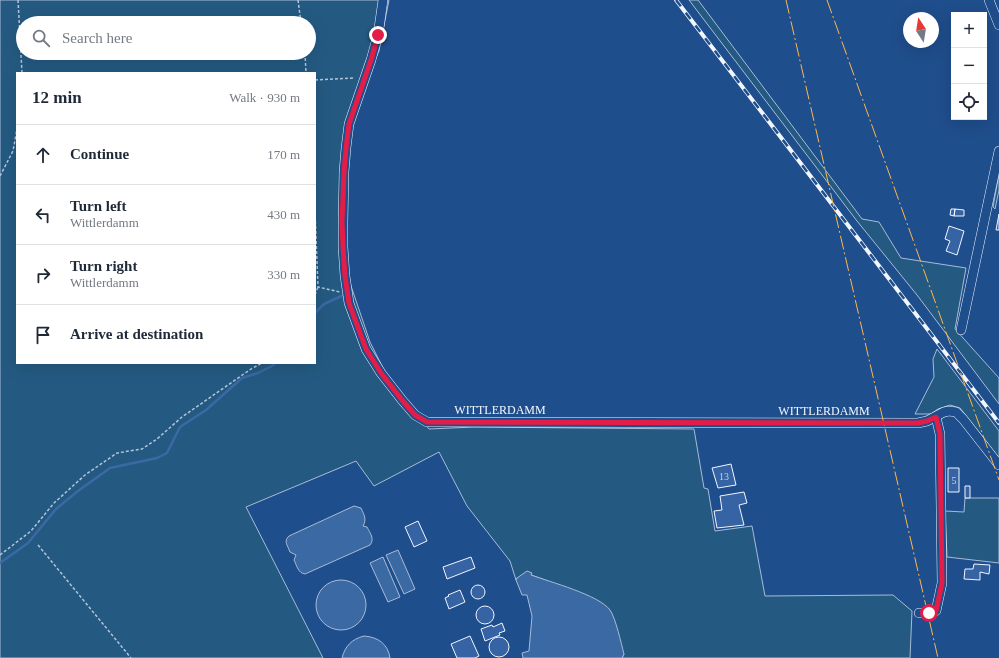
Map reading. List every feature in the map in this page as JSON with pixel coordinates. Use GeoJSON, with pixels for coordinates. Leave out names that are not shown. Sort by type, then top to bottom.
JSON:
{"type":"FeatureCollection","features":[{"type":"Feature","properties":{"kind":"street","name":"WITTLERDAMM"},"geometry":{"type":"LineString","coordinates":[[384,0],[378,35],[371,60],[349,124],[344,172],[343,247],[349,303],[366,349],[381,373],[415,415],[427,422],[918,423],[927,421],[944,412],[956,412],[999,465]]}},
{"type":"Feature","properties":{"kind":"street"},"geometry":{"type":"LineString","coordinates":[[989,0],[999,25]]}},
{"type":"Feature","properties":{"kind":"street"},"geometry":{"type":"LineString","coordinates":[[961,330],[999,151]]}},
{"type":"Feature","properties":{"kind":"street"},"geometry":{"type":"LineString","coordinates":[[919,613],[936,611],[942,583],[940,434],[936,417]]}},
{"type":"Feature","properties":{"kind":"path"},"geometry":{"type":"LineString","coordinates":[[18,0],[19,16]]}},
{"type":"Feature","properties":{"kind":"path"},"geometry":{"type":"LineString","coordinates":[[298,0],[300,16]]}},
{"type":"Feature","properties":{"kind":"path"},"geometry":{"type":"LineString","coordinates":[[21,60],[22,72]]}},
{"type":"Feature","properties":{"kind":"path"},"geometry":{"type":"LineString","coordinates":[[305,60],[306,72]]}},
{"type":"Feature","properties":{"kind":"path"},"geometry":{"type":"LineString","coordinates":[[316,80],[365,78]]}},
{"type":"Feature","properties":{"kind":"path"},"geometry":{"type":"LineString","coordinates":[[0,176],[13,151],[16,134]]}},
{"type":"Feature","properties":{"kind":"path"},"geometry":{"type":"LineString","coordinates":[[316,236],[318,287],[316,292]]}},
{"type":"Feature","properties":{"kind":"path"},"geometry":{"type":"LineString","coordinates":[[318,287],[348,293]]}},
{"type":"Feature","properties":{"kind":"path"},"geometry":{"type":"LineString","coordinates":[[0,555],[31,531],[54,503],[85,475],[117,452],[142,449],[157,440],[182,417],[260,364]]}},
{"type":"Feature","properties":{"kind":"path"},"geometry":{"type":"LineString","coordinates":[[38,545],[131,658]]}},
{"type":"Feature","properties":{"kind":"shaded area"},"geometry":{"type":"Polygon","coordinates":[[[0,0],[389,0],[379,51],[357,102],[346,165],[348,277],[370,342],[386,374],[429,429],[474,427],[694,429],[704,488],[708,489],[715,531],[752,526],[765,596],[893,595],[912,611],[910,658],[622,658],[624,654],[548,581],[531,575],[517,578],[516,580],[510,561],[467,506],[439,452],[374,486],[356,461],[246,507],[323,658],[0,658],[0,0]]]}},
{"type":"Feature","properties":{"kind":"shaded area"},"geometry":{"type":"Polygon","coordinates":[[[689,0],[698,0],[862,219],[879,222],[901,258],[966,268],[955,329],[999,378],[999,404],[917,295],[857,221],[689,0]]]}},
{"type":"Feature","properties":{"kind":"shaded area"},"geometry":{"type":"Polygon","coordinates":[[[999,174],[999,190],[995,209],[993,207],[999,174]]]}},
{"type":"Feature","properties":{"kind":"shaded area"},"geometry":{"type":"Polygon","coordinates":[[[937,349],[999,431],[999,458],[960,408],[950,405],[938,409],[931,414],[915,414],[934,377],[933,359],[937,349]]]}},
{"type":"Feature","properties":{"kind":"shaded area"},"geometry":{"type":"Polygon","coordinates":[[[965,498],[999,498],[999,563],[947,557],[945,511],[964,512],[965,498]]]}},
{"type":"Feature","properties":{"kind":"shaded area"},"geometry":{"type":"Polygon","coordinates":[[[354,506],[361,508],[365,519],[363,526],[367,527],[372,538],[370,545],[305,574],[301,572],[294,560],[296,555],[290,552],[287,546],[287,538],[354,506]]]}},
{"type":"Feature","properties":{"kind":"shaded area"},"geometry":{"type":"Polygon","coordinates":[[[398,550],[415,589],[404,594],[386,555],[398,550]]]}},
{"type":"Feature","properties":{"kind":"shaded area"},"geometry":{"type":"Polygon","coordinates":[[[383,557],[400,597],[388,602],[370,563],[383,557]]]}},
{"type":"Feature","properties":{"kind":"shaded area"},"geometry":{"type":"Polygon","coordinates":[[[527,571],[532,573],[531,575],[585,594],[604,604],[610,610],[616,625],[624,654],[622,658],[523,658],[522,653],[529,651],[532,616],[527,595],[522,595],[516,580],[527,571]]]}},
{"type":"Feature","properties":{"kind":"shaded area"},"geometry":{"type":"Polygon","coordinates":[[[341,580],[350,582],[361,591],[366,605],[364,614],[355,625],[341,630],[332,628],[321,619],[316,605],[318,596],[327,585],[341,580]]]}},
{"type":"Feature","properties":{"kind":"shaded area"},"geometry":{"type":"Polygon","coordinates":[[[364,636],[374,638],[382,642],[389,653],[390,658],[342,658],[345,650],[350,644],[356,639],[364,636]]]}},
{"type":"Feature","properties":{"kind":"building"},"geometry":{"type":"Polygon","coordinates":[[[951,209],[955,209],[954,216],[950,215],[951,209]]]}},
{"type":"Feature","properties":{"kind":"building"},"geometry":{"type":"Polygon","coordinates":[[[955,209],[964,210],[964,216],[954,216],[955,209]]]}},
{"type":"Feature","properties":{"kind":"building"},"geometry":{"type":"Polygon","coordinates":[[[999,214],[999,230],[996,230],[999,214]]]}},
{"type":"Feature","properties":{"kind":"building"},"geometry":{"type":"Polygon","coordinates":[[[949,226],[964,231],[957,255],[946,251],[950,241],[945,239],[949,226]]]}},
{"type":"Feature","properties":{"kind":"building"},"geometry":{"type":"Polygon","coordinates":[[[731,464],[736,485],[718,488],[712,468],[731,464]]]}},
{"type":"Feature","properties":{"kind":"building"},"geometry":{"type":"Polygon","coordinates":[[[948,468],[959,468],[959,492],[948,492],[948,468]]]}},
{"type":"Feature","properties":{"kind":"building"},"geometry":{"type":"Polygon","coordinates":[[[965,486],[970,486],[970,498],[965,498],[965,486]]]}},
{"type":"Feature","properties":{"kind":"building"},"geometry":{"type":"Polygon","coordinates":[[[744,492],[747,503],[739,505],[744,525],[717,528],[714,511],[722,510],[720,496],[744,492]]]}},
{"type":"Feature","properties":{"kind":"building"},"geometry":{"type":"Polygon","coordinates":[[[418,521],[427,541],[414,547],[405,527],[418,521]]]}},
{"type":"Feature","properties":{"kind":"building"},"geometry":{"type":"Polygon","coordinates":[[[471,557],[475,568],[447,579],[443,567],[471,557]]]}},
{"type":"Feature","properties":{"kind":"building"},"geometry":{"type":"Polygon","coordinates":[[[974,564],[990,565],[989,574],[980,572],[980,580],[964,579],[965,569],[973,569],[974,564]]]}},
{"type":"Feature","properties":{"kind":"building"},"geometry":{"type":"Polygon","coordinates":[[[475,585],[481,585],[485,589],[485,595],[481,599],[475,599],[471,595],[471,589],[475,585]]]}},
{"type":"Feature","properties":{"kind":"building"},"geometry":{"type":"Polygon","coordinates":[[[460,590],[465,602],[449,609],[445,598],[449,596],[448,595],[460,590]]]}},
{"type":"Feature","properties":{"kind":"building"},"geometry":{"type":"Polygon","coordinates":[[[481,606],[489,606],[494,611],[492,622],[489,624],[481,624],[476,619],[476,611],[481,606]]]}},
{"type":"Feature","properties":{"kind":"building"},"geometry":{"type":"Polygon","coordinates":[[[502,623],[505,631],[499,633],[500,635],[485,641],[481,629],[492,625],[493,627],[502,623]]]}},
{"type":"Feature","properties":{"kind":"building"},"geometry":{"type":"Polygon","coordinates":[[[470,636],[479,656],[475,658],[457,658],[451,644],[470,636]]]}},
{"type":"Feature","properties":{"kind":"building"},"geometry":{"type":"Polygon","coordinates":[[[499,637],[506,640],[509,647],[506,654],[499,657],[492,654],[489,647],[492,640],[499,637]]]}},
{"type":"Feature","properties":{"kind":"waterway"},"geometry":{"type":"LineString","coordinates":[[316,312],[324,304],[346,294]]}},
{"type":"Feature","properties":{"kind":"waterway"},"geometry":{"type":"LineString","coordinates":[[0,563],[28,543],[56,509],[78,491],[110,468],[157,458],[167,453],[180,427],[206,410],[242,378],[258,373],[274,364]]}},
{"type":"Feature","properties":{"kind":"railway"},"geometry":{"type":"LineString","coordinates":[[676,0],[999,423]]}},
{"type":"Feature","properties":{"kind":"power"},"geometry":{"type":"LineString","coordinates":[[786,0],[938,658]]}},
{"type":"Feature","properties":{"kind":"power"},"geometry":{"type":"LineString","coordinates":[[827,0],[999,480]]}},
{"type":"Feature","properties":{"kind":"route"},"geometry":{"type":"LineString","coordinates":[[378,35],[349,124],[344,172],[342,222],[345,276],[349,303],[366,349],[381,373],[415,415],[427,422],[918,423],[936,417],[940,434],[942,583],[936,611],[929,613]]}}]}
